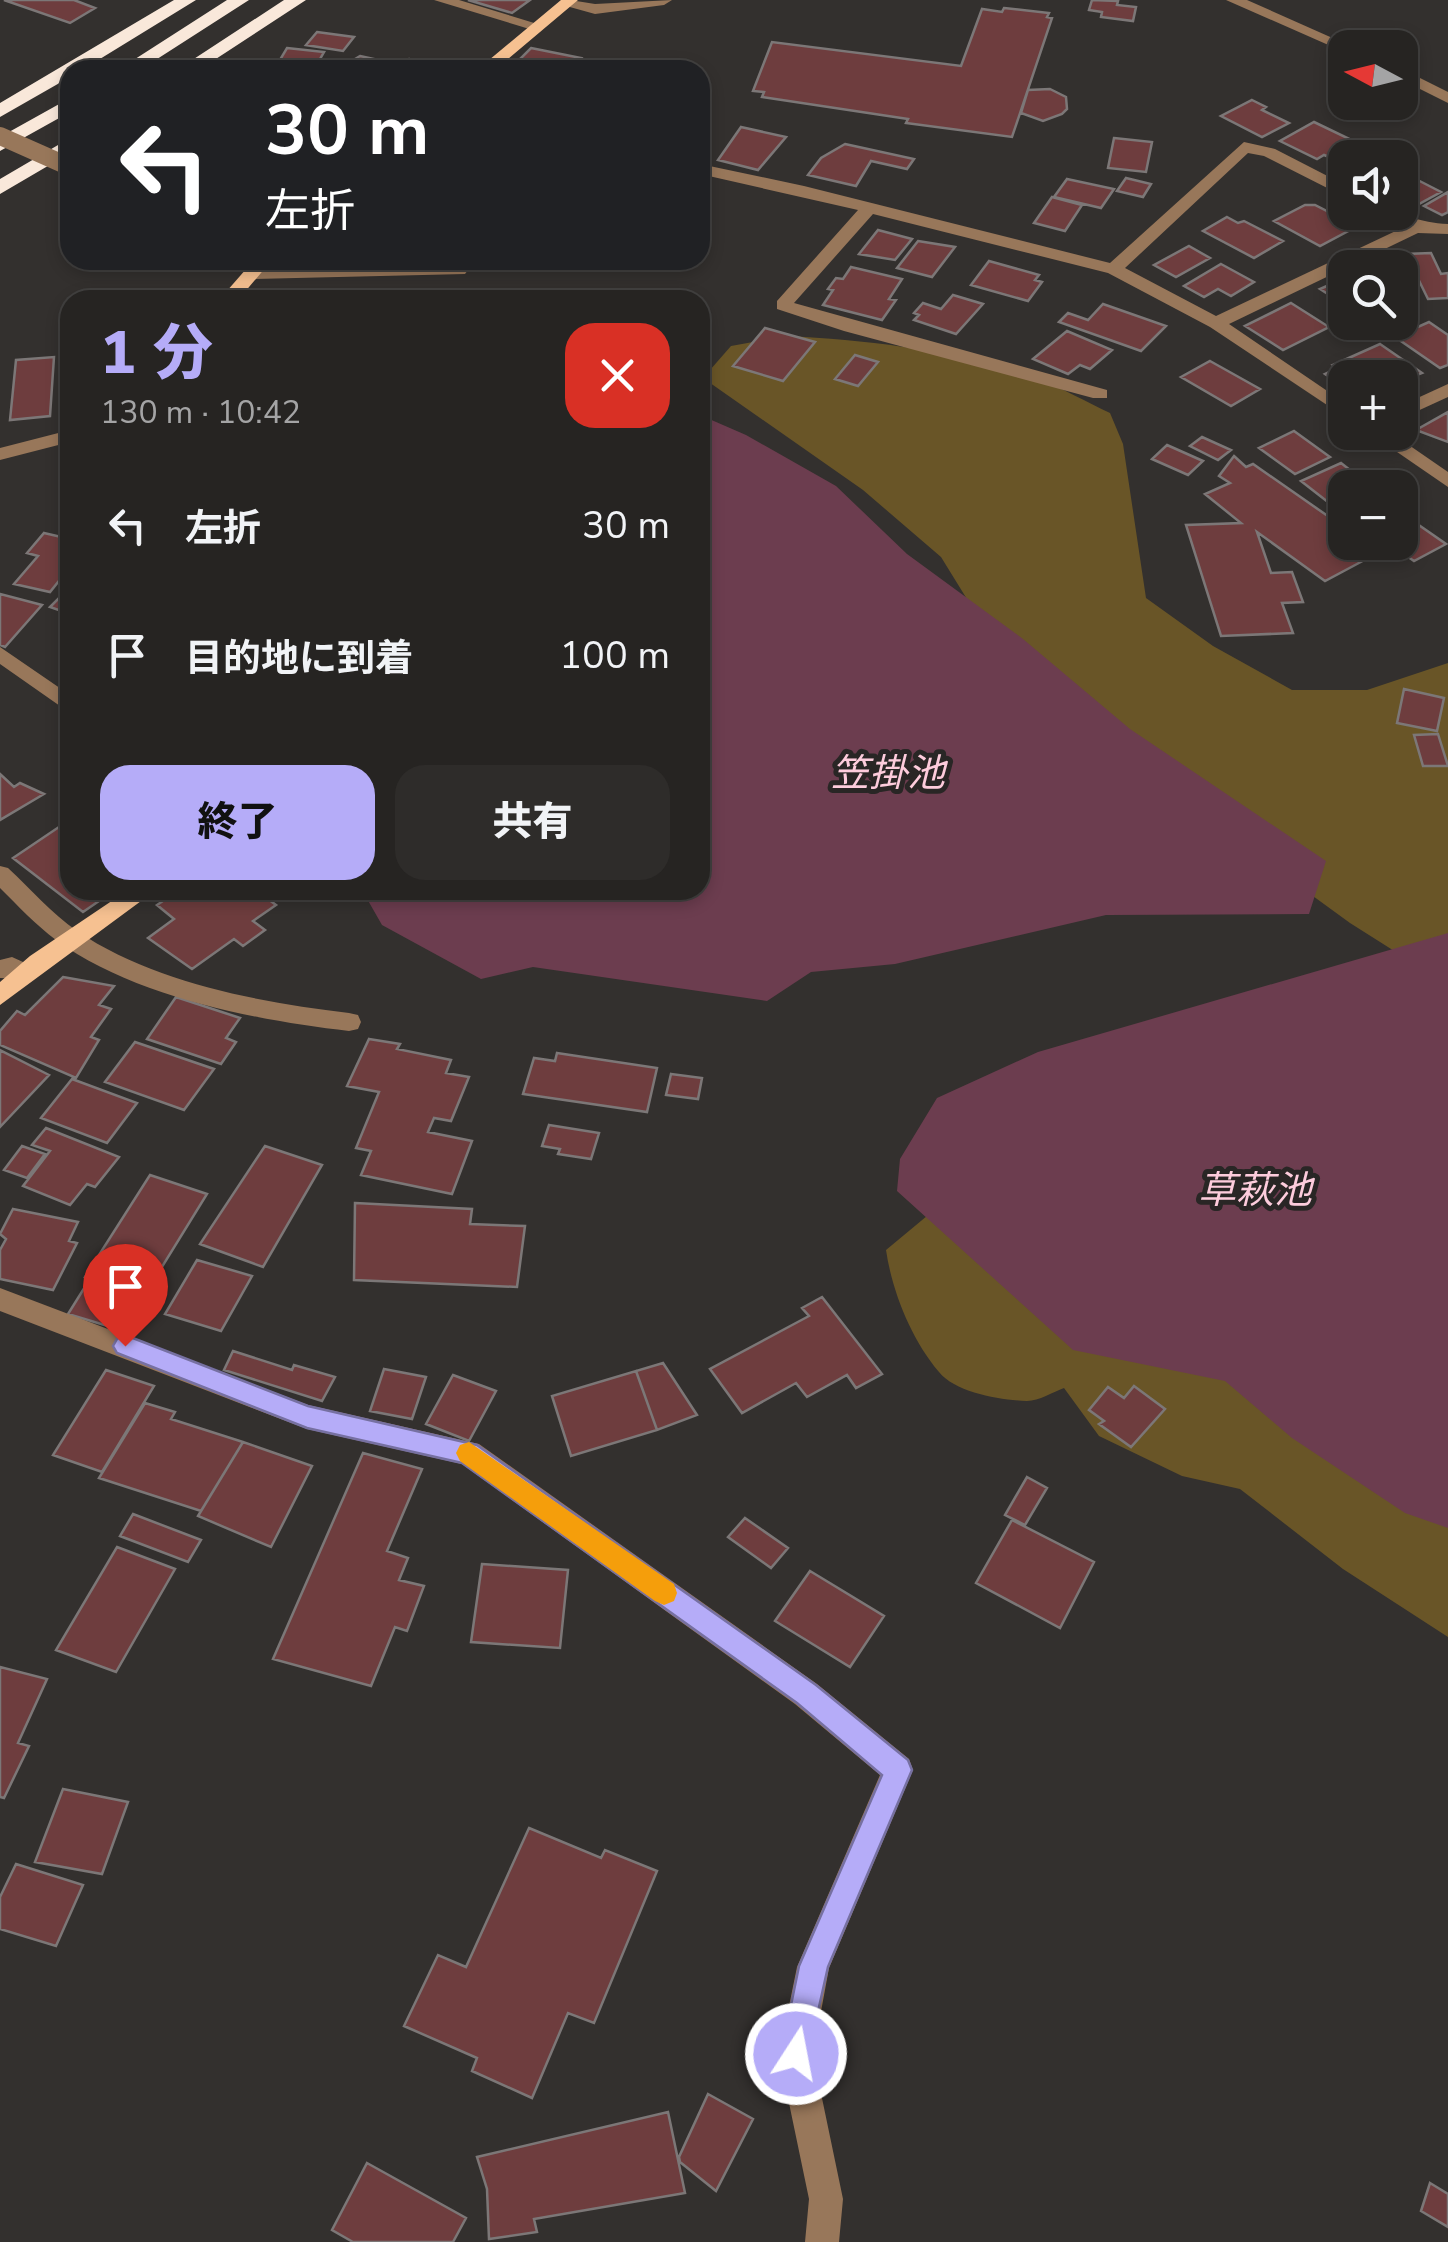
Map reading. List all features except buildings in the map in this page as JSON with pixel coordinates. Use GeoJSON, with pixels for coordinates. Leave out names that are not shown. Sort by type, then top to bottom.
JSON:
{"type":"FeatureCollection","features":[{"type":"Feature","properties":{"kind":"highway"},"geometry":{"type":"LineString","coordinates":[[0,92],[154,0]]}},
{"type":"Feature","properties":{"kind":"highway"},"geometry":{"type":"LineString","coordinates":[[86,60],[187,0]]}},
{"type":"Feature","properties":{"kind":"highway"},"geometry":{"type":"LineString","coordinates":[[143,60],[240,0]]}},
{"type":"Feature","properties":{"kind":"highway"},"geometry":{"type":"LineString","coordinates":[[202,60],[297,0]]}},
{"type":"Feature","properties":{"kind":"highway"},"geometry":{"type":"LineString","coordinates":[[0,111],[60,75]]}},
{"type":"Feature","properties":{"kind":"highway"},"geometry":{"type":"LineString","coordinates":[[0,145],[60,110]]}},
{"type":"Feature","properties":{"kind":"highway"},"geometry":{"type":"LineString","coordinates":[[0,188],[60,150]]}},
{"type":"Feature","properties":{"kind":"main road"},"geometry":{"type":"LineString","coordinates":[[497,60],[568,2]]}},
{"type":"Feature","properties":{"kind":"main road"},"geometry":{"type":"LineString","coordinates":[[237,290],[254,270]]}},
{"type":"Feature","properties":{"kind":"main road"},"geometry":{"type":"LineString","coordinates":[[0,996],[26,973],[130,900]]}},
{"type":"Feature","properties":{"kind":"street"},"geometry":{"type":"LineString","coordinates":[[442,0],[536,26]]}},
{"type":"Feature","properties":{"kind":"street"},"geometry":{"type":"LineString","coordinates":[[568,2],[595,8],[664,0]]}},
{"type":"Feature","properties":{"kind":"street"},"geometry":{"type":"LineString","coordinates":[[1234,0],[1328,40]]}},
{"type":"Feature","properties":{"kind":"street"},"geometry":{"type":"LineString","coordinates":[[1418,82],[1448,98]]}},
{"type":"Feature","properties":{"kind":"street"},"geometry":{"type":"LineString","coordinates":[[0,136],[60,163]]}},
{"type":"Feature","properties":{"kind":"street"},"geometry":{"type":"LineString","coordinates":[[1114,269],[1244,148],[1269,152],[1328,183]]}},
{"type":"Feature","properties":{"kind":"street"},"geometry":{"type":"LineString","coordinates":[[710,171],[1114,269],[1216,323],[1328,399]]}},
{"type":"Feature","properties":{"kind":"street"},"geometry":{"type":"LineString","coordinates":[[870,207],[782,305],[1100,394]]}},
{"type":"Feature","properties":{"kind":"street"},"geometry":{"type":"LineString","coordinates":[[1418,228],[1448,230]]}},
{"type":"Feature","properties":{"kind":"street"},"geometry":{"type":"LineString","coordinates":[[1216,323],[1411,230]]}},
{"type":"Feature","properties":{"kind":"street"},"geometry":{"type":"LineString","coordinates":[[1418,404],[1448,390]]}},
{"type":"Feature","properties":{"kind":"street"},"geometry":{"type":"LineString","coordinates":[[0,454],[60,439]]}},
{"type":"Feature","properties":{"kind":"street"},"geometry":{"type":"LineString","coordinates":[[1404,450],[1448,480]]}},
{"type":"Feature","properties":{"kind":"street"},"geometry":{"type":"LineString","coordinates":[[0,654],[60,699]]}},
{"type":"Feature","properties":{"kind":"street"},"geometry":{"type":"LineString","coordinates":[[0,874],[72,940],[184,989],[312,1018],[349,1022]]}},
{"type":"Feature","properties":{"kind":"street"},"geometry":{"type":"LineString","coordinates":[[0,969],[12,966],[26,973]]}},
{"type":"Feature","properties":{"kind":"street"},"geometry":{"type":"LineString","coordinates":[[0,1299],[307,1417],[468,1453],[806,1694],[898,1770],[814,1966],[796,2054],[826,2199],[822,2242]]}},
{"type":"Feature","properties":{"kind":"shaded area"},"geometry":{"type":"Polygon","coordinates":[[[787,336],[851,340],[947,354],[1048,383],[1110,413],[1123,444],[1146,598],[1213,646],[1292,690],[1367,690],[1448,663],[1448,985],[1350,923],[1258,856],[991,638],[941,557],[863,490],[710,383],[710,370],[731,346],[787,336]]]}},
{"type":"Feature","properties":{"kind":"shaded area"},"geometry":{"type":"Polygon","coordinates":[[[945,1201],[1448,1486],[1448,1637],[1343,1569],[1240,1489],[1182,1476],[1099,1436],[1064,1388],[1027,1401],[980,1394],[947,1379],[929,1359],[912,1330],[898,1298],[886,1250],[945,1201]]]}},
{"type":"Feature","properties":{"kind":"water","name":"笠掛池"},"geometry":{"type":"Polygon","coordinates":[[[710,419],[836,486],[907,554],[1023,639],[1130,729],[1326,861],[1309,914],[1106,915],[895,964],[811,972],[767,1001],[533,967],[481,979],[382,925],[368,900],[710,900],[710,419]]]}},
{"type":"Feature","properties":{"kind":"water","name":"草萩池"},"geometry":{"type":"Polygon","coordinates":[[[1448,933],[1448,1528],[1405,1513],[1292,1438],[1225,1381],[1073,1350],[897,1191],[900,1159],[937,1098],[1038,1052],[1448,933]]]}},
{"type":"Feature","properties":{"kind":"slow traffic"},"geometry":{"type":"LineString","coordinates":[[469,1453],[664,1593]]}},
{"type":"Feature","properties":{"kind":"route"},"geometry":{"type":"LineString","coordinates":[[125,1346],[307,1417],[468,1453],[806,1694],[898,1770],[814,1966],[796,2054]]}}]}
